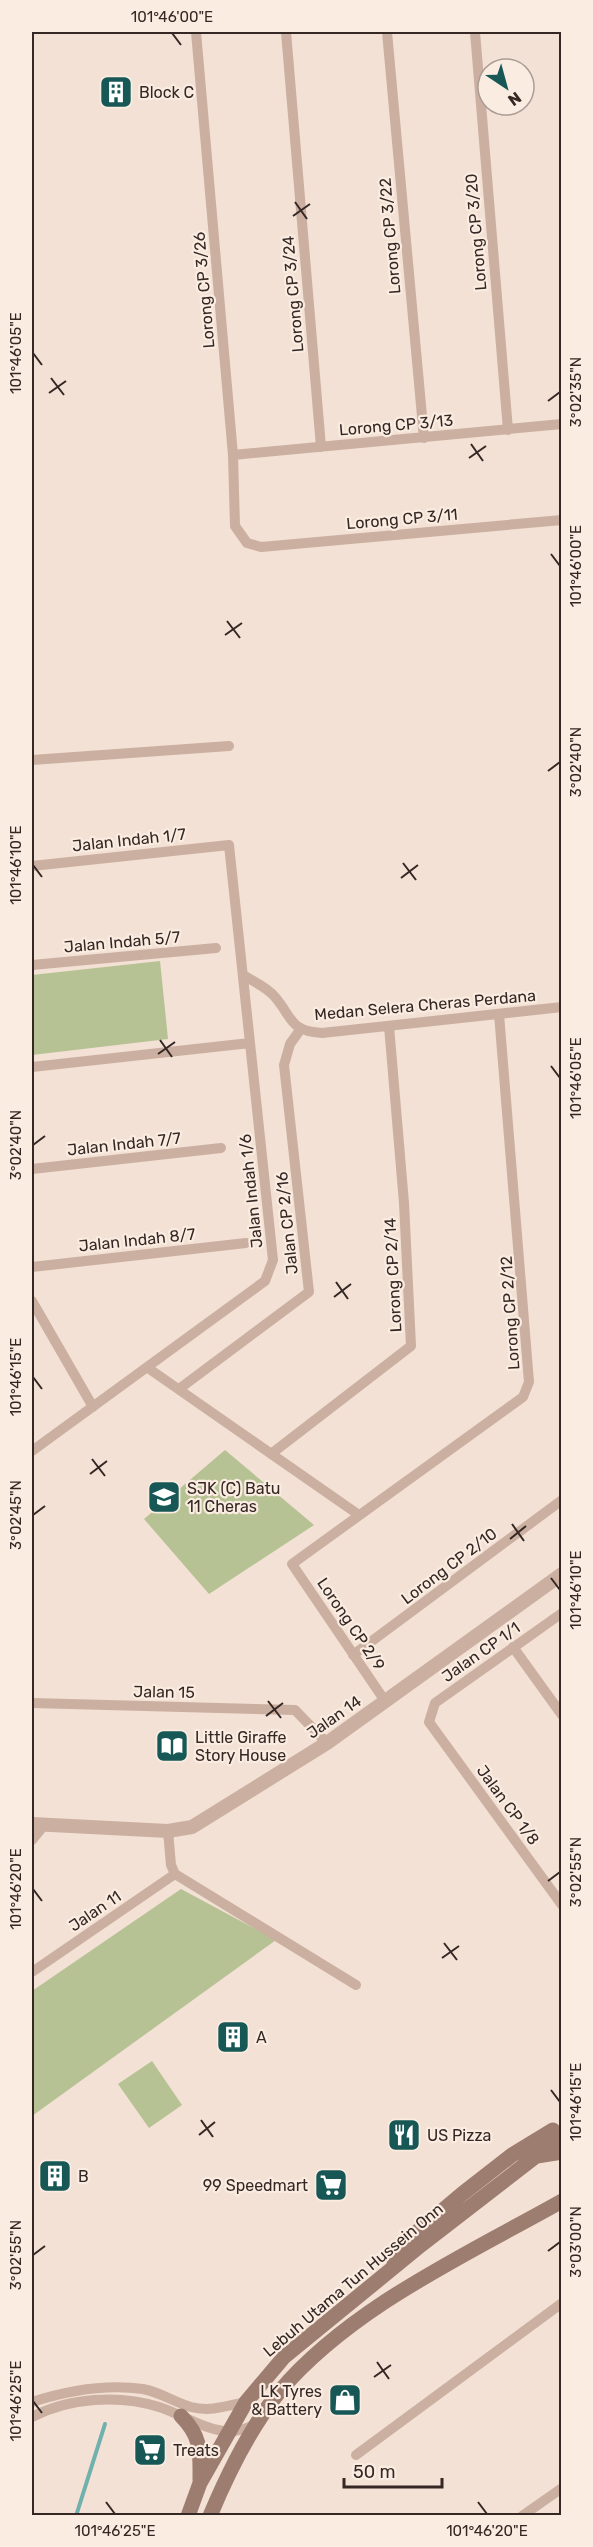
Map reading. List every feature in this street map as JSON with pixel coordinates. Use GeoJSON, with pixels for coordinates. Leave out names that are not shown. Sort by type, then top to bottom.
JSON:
{"type":"FeatureCollection","features":[{"type":"Feature","properties":{"kind":"main road"},"geometry":{"type":"LineString","coordinates":[[393,2268],[399,2247],[512,2155],[561,2125]]}},
{"type":"Feature","properties":{"kind":"main road","name":"Lebuh Utama Tun Hussein Onn"},"geometry":{"type":"LineString","coordinates":[[188,2516],[200,2483],[246,2402],[284,2358],[393,2268],[561,2136]]}},
{"type":"Feature","properties":{"kind":"main road"},"geometry":{"type":"LineString","coordinates":[[531,2158],[547,2152],[561,2151]]}},
{"type":"Feature","properties":{"kind":"main road","name":"Lebuh Utama Tun Hussein Onn"},"geometry":{"type":"LineString","coordinates":[[210,2516],[233,2466],[258,2423],[278,2394],[322,2349],[362,2319],[428,2276],[561,2201]]}},
{"type":"Feature","properties":{"kind":"main road"},"geometry":{"type":"LineString","coordinates":[[181,2416],[193,2427],[198,2440],[200,2483]]}},
{"type":"Feature","properties":{"kind":"street","name":"Lorong CP 3/26"},"geometry":{"type":"LineString","coordinates":[[196,32],[233,455],[235,526],[247,543]]}},
{"type":"Feature","properties":{"kind":"street","name":"Lorong CP 3/24"},"geometry":{"type":"LineString","coordinates":[[286,32],[321,447]]}},
{"type":"Feature","properties":{"kind":"street","name":"Lorong CP 3/22"},"geometry":{"type":"LineString","coordinates":[[387,32],[424,438]]}},
{"type":"Feature","properties":{"kind":"street","name":"Lorong CP 3/20"},"geometry":{"type":"LineString","coordinates":[[475,32],[508,430]]}},
{"type":"Feature","properties":{"kind":"street","name":"Lorong CP 3/13"},"geometry":{"type":"LineString","coordinates":[[233,455],[561,424]]}},
{"type":"Feature","properties":{"kind":"street","name":"Lorong CP 3/11"},"geometry":{"type":"LineString","coordinates":[[247,543],[261,547],[561,520]]}},
{"type":"Feature","properties":{"kind":"street"},"geometry":{"type":"LineString","coordinates":[[32,760],[229,746]]}},
{"type":"Feature","properties":{"kind":"street","name":"Jalan Indah 1/7"},"geometry":{"type":"LineString","coordinates":[[32,866],[229,845]]}},
{"type":"Feature","properties":{"kind":"street","name":"Jalan Indah 1/6"},"geometry":{"type":"LineString","coordinates":[[32,1451],[265,1281],[273,1260],[229,845]]}},
{"type":"Feature","properties":{"kind":"street","name":"Jalan Indah 5/7"},"geometry":{"type":"LineString","coordinates":[[32,965],[216,948]]}},
{"type":"Feature","properties":{"kind":"street","name":"Medan Selera Cheras Perdana"},"geometry":{"type":"LineString","coordinates":[[243,975],[264,987],[276,998],[289,1021],[300,1030],[322,1033],[561,1007]]}},
{"type":"Feature","properties":{"kind":"street","name":"Lorong CP 2/12"},"geometry":{"type":"LineString","coordinates":[[292,1564],[523,1397],[530,1382],[499,1014]]}},
{"type":"Feature","properties":{"kind":"street","name":"Lorong CP 2/14"},"geometry":{"type":"LineString","coordinates":[[271,1454],[411,1346],[404,1203],[389,1026]]}},
{"type":"Feature","properties":{"kind":"street","name":"Jalan CP 2/16"},"geometry":{"type":"LineString","coordinates":[[179,1389],[309,1292],[284,1065],[290,1044],[300,1030]]}},
{"type":"Feature","properties":{"kind":"street"},"geometry":{"type":"LineString","coordinates":[[32,1067],[250,1043]]}},
{"type":"Feature","properties":{"kind":"street","name":"Jalan Indah 7/7"},"geometry":{"type":"LineString","coordinates":[[32,1169],[220,1148]]}},
{"type":"Feature","properties":{"kind":"street","name":"Jalan Indah 8/7"},"geometry":{"type":"LineString","coordinates":[[32,1267],[246,1243]]}},
{"type":"Feature","properties":{"kind":"street"},"geometry":{"type":"LineString","coordinates":[[32,1301],[93,1407]]}},
{"type":"Feature","properties":{"kind":"street"},"geometry":{"type":"LineString","coordinates":[[148,1368],[359,1515]]}},
{"type":"Feature","properties":{"kind":"street","name":"Lorong CP 2/10"},"geometry":{"type":"LineString","coordinates":[[353,1655],[561,1500]]}},
{"type":"Feature","properties":{"kind":"street","name":"Lorong CP 2/9"},"geometry":{"type":"LineString","coordinates":[[292,1564],[385,1701]]}},
{"type":"Feature","properties":{"kind":"street","name":"Jalan 14"},"geometry":{"type":"LineString","coordinates":[[38,1824],[168,1831],[192,1827],[327,1743],[561,1574]]}},
{"type":"Feature","properties":{"kind":"street","name":"Jalan CP 1/1"},"geometry":{"type":"LineString","coordinates":[[429,1722],[435,1703],[561,1613]]}},
{"type":"Feature","properties":{"kind":"street"},"geometry":{"type":"LineString","coordinates":[[513,1647],[561,1715]]}},
{"type":"Feature","properties":{"kind":"street","name":"Jalan 15"},"geometry":{"type":"LineString","coordinates":[[32,1703],[295,1710],[327,1743]]}},
{"type":"Feature","properties":{"kind":"street","name":"Jalan CP 1/8"},"geometry":{"type":"LineString","coordinates":[[429,1722],[561,1905]]}},
{"type":"Feature","properties":{"kind":"street"},"geometry":{"type":"LineString","coordinates":[[32,1840],[38,1824]]}},
{"type":"Feature","properties":{"kind":"street"},"geometry":{"type":"LineString","coordinates":[[168,1831],[171,1864],[175,1874],[357,1985]]}},
{"type":"Feature","properties":{"kind":"street","name":"Jalan 11"},"geometry":{"type":"LineString","coordinates":[[32,1972],[175,1874]]}},
{"type":"Feature","properties":{"kind":"street"},"geometry":{"type":"LineString","coordinates":[[356,2456],[561,2303]]}},
{"type":"Feature","properties":{"kind":"street"},"geometry":{"type":"LineString","coordinates":[[32,2402],[84,2391],[127,2388],[145,2389],[189,2407],[208,2410],[246,2402]]}},
{"type":"Feature","properties":{"kind":"street"},"geometry":{"type":"LineString","coordinates":[[32,2417],[45,2410],[92,2400],[134,2401],[159,2407],[229,2433],[244,2431],[258,2423]]}},
{"type":"Feature","properties":{"kind":"street"},"geometry":{"type":"LineString","coordinates":[[522,2516],[561,2488]]}},
{"type":"Feature","properties":{"kind":"green space"},"geometry":{"type":"Polygon","coordinates":[[[160,961],[168,1039],[32,1055],[32,975],[160,961]]]}},
{"type":"Feature","properties":{"kind":"green space"},"geometry":{"type":"Polygon","coordinates":[[[225,1450],[314,1525],[209,1594],[144,1519],[225,1450]]]}},
{"type":"Feature","properties":{"kind":"green space"},"geometry":{"type":"Polygon","coordinates":[[[181,1889],[276,1940],[32,2116],[32,1991],[181,1889]]]}},
{"type":"Feature","properties":{"kind":"green space"},"geometry":{"type":"Polygon","coordinates":[[[152,2061],[182,2105],[149,2128],[118,2084],[152,2061]]]}},
{"type":"Feature","properties":{"kind":"waterway"},"geometry":{"type":"LineString","coordinates":[[76,2516],[105,2424]]}},
{"type":"Feature","properties":{"kind":"place","name":"Block C"},"geometry":{"type":"Point","coordinates":[116,92]}},
{"type":"Feature","properties":{"kind":"place","name":"SJK (C) Batu 11 Cheras"},"geometry":{"type":"Point","coordinates":[164,1497]}},
{"type":"Feature","properties":{"kind":"place","name":"Little Giraffe Story House"},"geometry":{"type":"Point","coordinates":[172,1746]}},
{"type":"Feature","properties":{"kind":"place","name":"A"},"geometry":{"type":"Point","coordinates":[233,2037]}},
{"type":"Feature","properties":{"kind":"place","name":"US Pizza"},"geometry":{"type":"Point","coordinates":[404,2135]}},
{"type":"Feature","properties":{"kind":"place","name":"B"},"geometry":{"type":"Point","coordinates":[55,2176]}},
{"type":"Feature","properties":{"kind":"place","name":"99 Speedmart"},"geometry":{"type":"Point","coordinates":[331,2185]}},
{"type":"Feature","properties":{"kind":"place","name":"LK Tyres & Battery"},"geometry":{"type":"Point","coordinates":[345,2400]}},
{"type":"Feature","properties":{"kind":"place","name":"Treats"},"geometry":{"type":"Point","coordinates":[150,2450]}}]}
